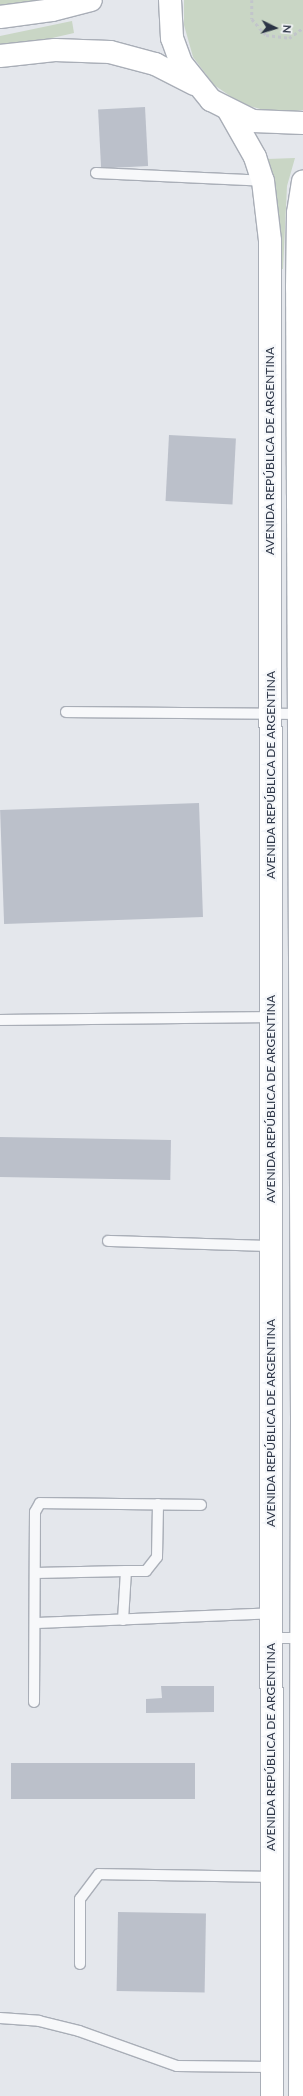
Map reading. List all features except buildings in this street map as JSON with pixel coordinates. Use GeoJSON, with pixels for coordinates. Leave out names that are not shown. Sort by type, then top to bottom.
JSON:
{"type":"FeatureCollection","features":[{"type":"Feature","properties":{"kind":"main road"},"geometry":{"type":"LineString","coordinates":[[0,17],[52,10],[91,0]]}},
{"type":"Feature","properties":{"kind":"main road"},"geometry":{"type":"LineString","coordinates":[[170,0],[172,38],[196,85]]}},
{"type":"Feature","properties":{"kind":"main road"},"geometry":{"type":"LineString","coordinates":[[0,56],[55,50],[110,52],[155,64],[196,85],[229,111],[253,121],[303,123]]}},
{"type":"Feature","properties":{"kind":"main road","name":"AVENIDA REPÚBLICA DE ARGENTINA"},"geometry":{"type":"LineString","coordinates":[[229,111],[255,157],[263,181],[269,217],[271,625],[272,2096]]}},
{"type":"Feature","properties":{"kind":"main road"},"geometry":{"type":"LineString","coordinates":[[300,2096],[303,1416],[301,806],[298,714],[301,650],[298,625],[300,602],[300,526],[297,437],[300,385],[297,288],[298,213],[303,181]]}},
{"type":"Feature","properties":{"kind":"main road"},"geometry":{"type":"LineString","coordinates":[[270,288],[297,288]]}},
{"type":"Feature","properties":{"kind":"main road"},"geometry":{"type":"LineString","coordinates":[[270,437],[297,437]]}},
{"type":"Feature","properties":{"kind":"main road"},"geometry":{"type":"LineString","coordinates":[[271,625],[298,625]]}},
{"type":"Feature","properties":{"kind":"main road"},"geometry":{"type":"LineString","coordinates":[[272,1888],[300,1899]]}},
{"type":"Feature","properties":{"kind":"lane"},"geometry":{"type":"LineString","coordinates":[[96,173],[263,181]]}},
{"type":"Feature","properties":{"kind":"lane"},"geometry":{"type":"LineString","coordinates":[[66,712],[298,714]]}},
{"type":"Feature","properties":{"kind":"lane"},"geometry":{"type":"LineString","coordinates":[[0,1020],[271,1017]]}},
{"type":"Feature","properties":{"kind":"lane"},"geometry":{"type":"LineString","coordinates":[[108,1242],[271,1246]]}},
{"type":"Feature","properties":{"kind":"lane"},"geometry":{"type":"LineString","coordinates":[[34,1702],[37,1623],[35,1512],[40,1503],[201,1505]]}},
{"type":"Feature","properties":{"kind":"lane"},"geometry":{"type":"LineString","coordinates":[[35,1573],[146,1571],[157,1557],[158,1504]]}},
{"type":"Feature","properties":{"kind":"lane"},"geometry":{"type":"LineString","coordinates":[[123,1620],[126,1571]]}},
{"type":"Feature","properties":{"kind":"lane"},"geometry":{"type":"LineString","coordinates":[[37,1623],[272,1613]]}},
{"type":"Feature","properties":{"kind":"lane"},"geometry":{"type":"LineString","coordinates":[[272,1638],[301,1638]]}},
{"type":"Feature","properties":{"kind":"lane"},"geometry":{"type":"LineString","coordinates":[[80,1964],[80,1899],[99,1874],[272,1888]]}},
{"type":"Feature","properties":{"kind":"lane"},"geometry":{"type":"LineString","coordinates":[[0,2018],[39,2021],[79,2031],[177,2066],[272,2067]]}},
{"type":"Feature","properties":{"kind":"path"},"geometry":{"type":"LineString","coordinates":[[252,0],[252,19],[266,35],[289,38],[303,28]]}},
{"type":"Feature","properties":{"kind":"green space"},"geometry":{"type":"Polygon","coordinates":[[[0,0],[53,0],[0,11],[0,0]]]}},
{"type":"Feature","properties":{"kind":"green space"},"geometry":{"type":"Polygon","coordinates":[[[184,0],[303,0],[303,110],[275,113],[242,104],[214,85],[193,57],[184,25],[184,0]]]}},
{"type":"Feature","properties":{"kind":"green space"},"geometry":{"type":"Polygon","coordinates":[[[72,21],[74,33],[0,50],[0,36],[72,21]]]}},
{"type":"Feature","properties":{"kind":"green space"},"geometry":{"type":"Polygon","coordinates":[[[295,158],[287,186],[283,269],[276,269],[267,159],[295,158]]]}}]}
